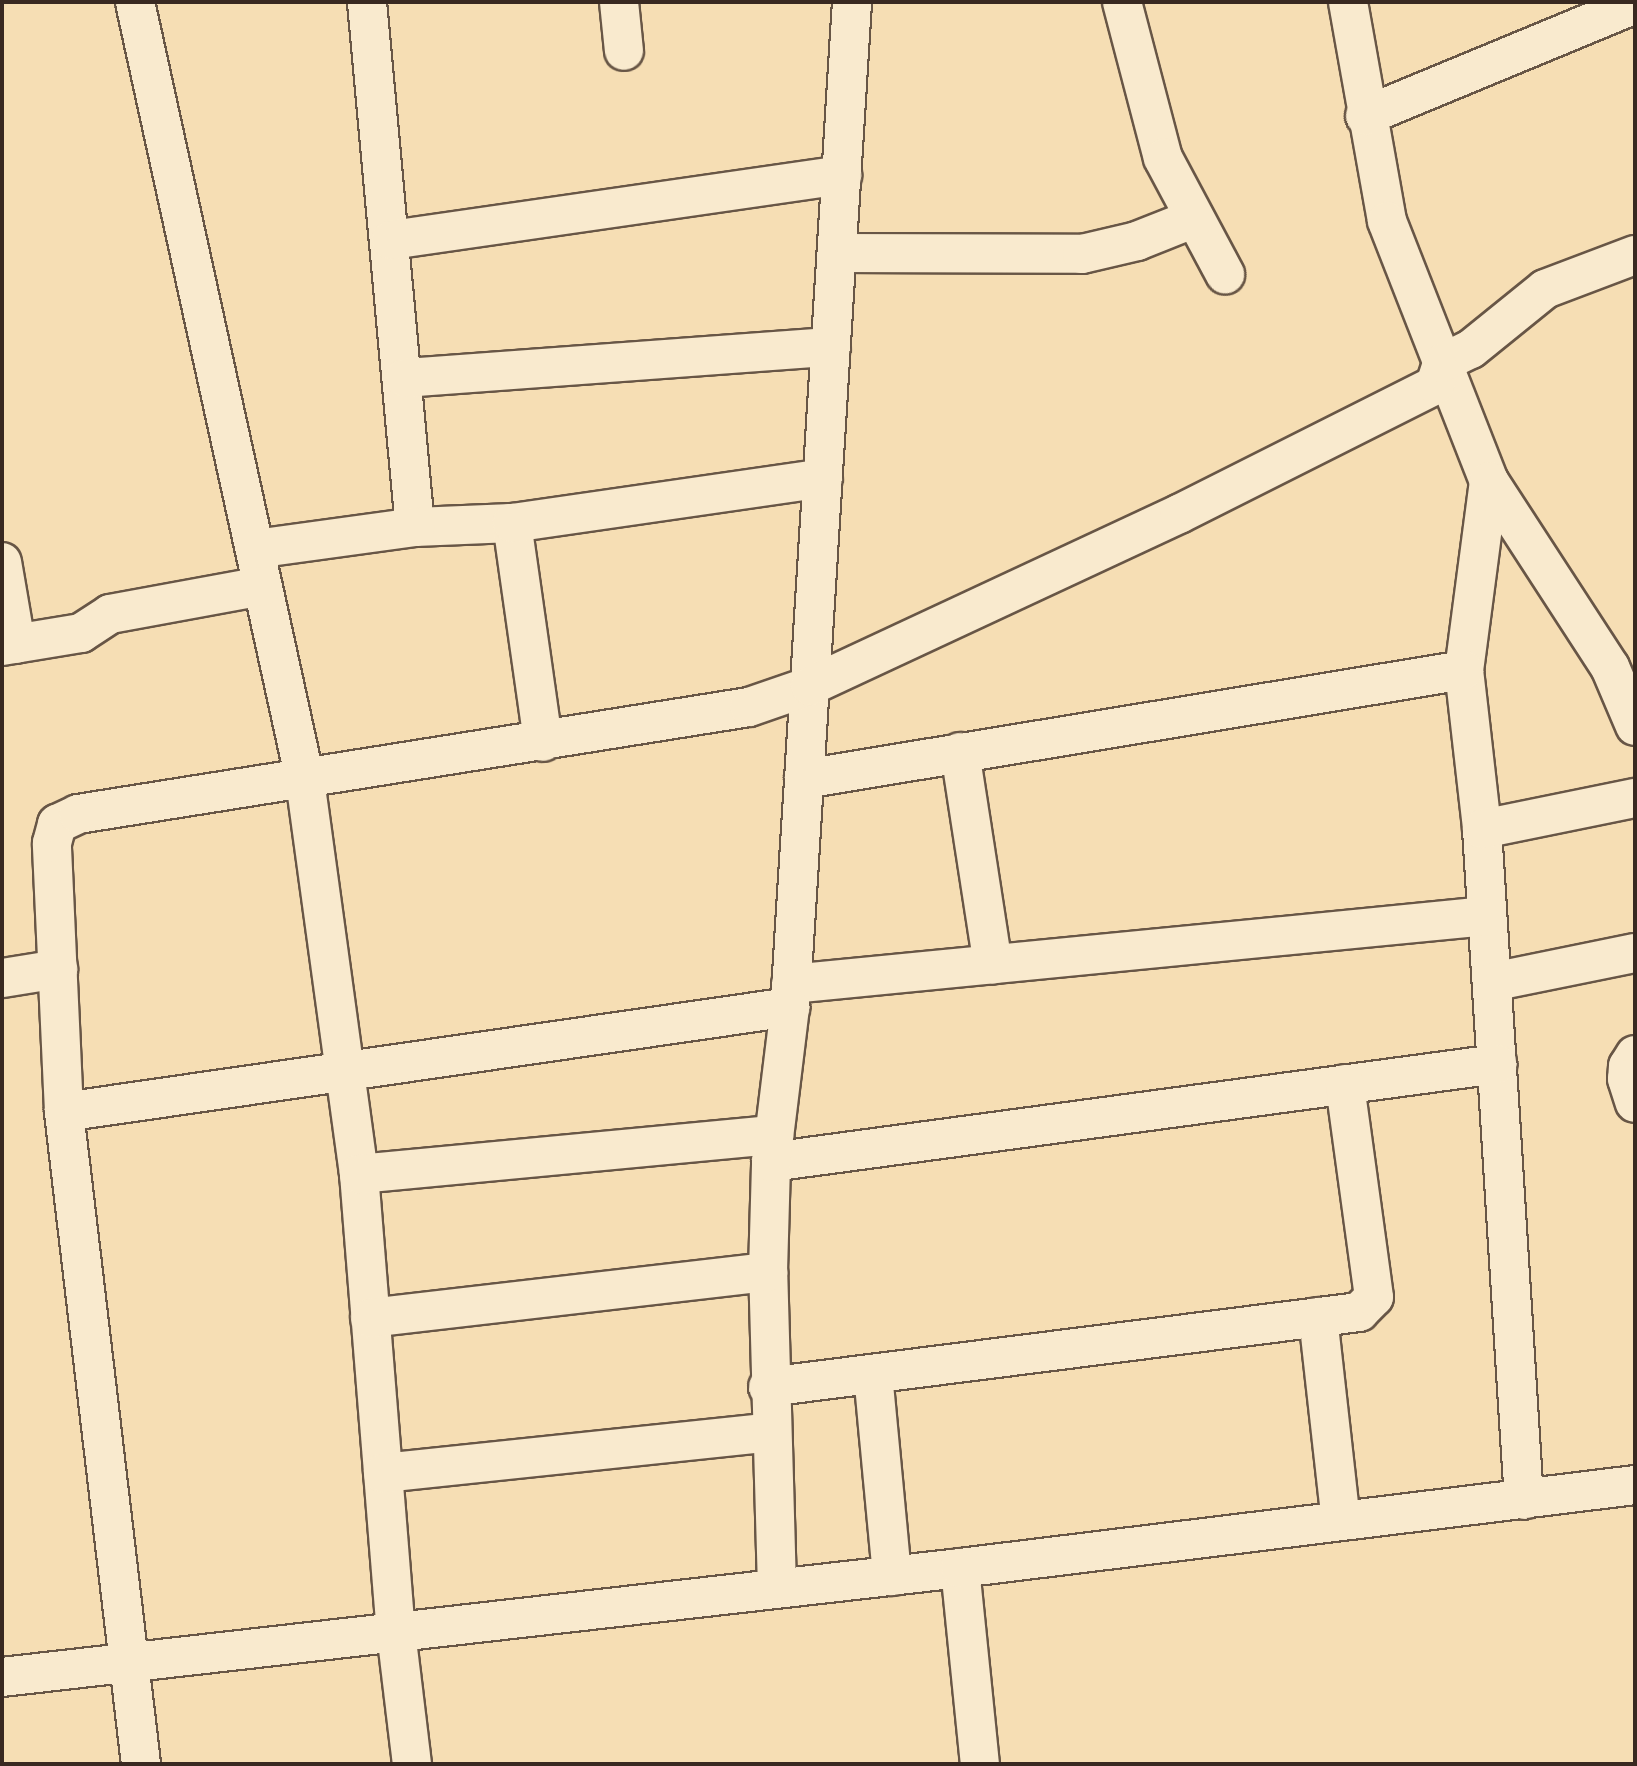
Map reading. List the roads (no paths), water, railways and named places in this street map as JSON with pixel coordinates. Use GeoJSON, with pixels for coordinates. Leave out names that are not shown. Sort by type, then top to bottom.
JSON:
{"type":"FeatureCollection","features":[{"type":"Feature","properties":{"kind":"street"},"geometry":{"type":"LineString","coordinates":[[135,2],[305,780],[359,1174],[396,1632],[412,1764]]}},
{"type":"Feature","properties":{"kind":"street"},"geometry":{"type":"LineString","coordinates":[[619,2],[624,51]]}},
{"type":"Feature","properties":{"kind":"street"},"geometry":{"type":"LineString","coordinates":[[777,1588],[768,1387],[772,1148],[791,996],[852,2]]}},
{"type":"Feature","properties":{"kind":"street"},"geometry":{"type":"LineString","coordinates":[[1122,2],[1163,158],[1225,274]]}},
{"type":"Feature","properties":{"kind":"street"},"geometry":{"type":"LineString","coordinates":[[1348,2],[1365,116],[1387,221],[1442,363],[1489,481],[1610,667],[1635,726]]}},
{"type":"Feature","properties":{"kind":"street"},"geometry":{"type":"LineString","coordinates":[[365,3],[405,378],[415,527]]}},
{"type":"Feature","properties":{"kind":"street"},"geometry":{"type":"LineString","coordinates":[[1365,116],[1635,4]]}},
{"type":"Feature","properties":{"kind":"street"},"geometry":{"type":"LineString","coordinates":[[391,240],[842,176]]}},
{"type":"Feature","properties":{"kind":"street"},"geometry":{"type":"LineString","coordinates":[[838,253],[1082,254],[1137,241],[1195,218]]}},
{"type":"Feature","properties":{"kind":"street"},"geometry":{"type":"LineString","coordinates":[[141,1764],[64,1112],[52,842],[57,824],[78,814],[749,708],[810,685],[1179,514],[1435,385],[1442,363],[1471,349],[1545,289],[1635,254]]}},
{"type":"Feature","properties":{"kind":"street"},"geometry":{"type":"LineString","coordinates":[[405,378],[831,347]]}},
{"type":"Feature","properties":{"kind":"street"},"geometry":{"type":"LineString","coordinates":[[255,549],[415,527],[512,523],[823,478]]}},
{"type":"Feature","properties":{"kind":"street"},"geometry":{"type":"LineString","coordinates":[[1489,481],[1464,670],[1482,830],[1524,1500]]}},
{"type":"Feature","properties":{"kind":"street"},"geometry":{"type":"LineString","coordinates":[[512,523],[543,742]]}},
{"type":"Feature","properties":{"kind":"street"},"geometry":{"type":"LineString","coordinates":[[2,562],[9,645],[81,633],[110,614],[261,586]]}},
{"type":"Feature","properties":{"kind":"street"},"geometry":{"type":"LineString","coordinates":[[804,779],[1464,670]]}},
{"type":"Feature","properties":{"kind":"street"},"geometry":{"type":"LineString","coordinates":[[960,752],[993,964]]}},
{"type":"Feature","properties":{"kind":"street"},"geometry":{"type":"LineString","coordinates":[[1482,830],[1635,798]]}},
{"type":"Feature","properties":{"kind":"street"},"geometry":{"type":"LineString","coordinates":[[64,1112],[345,1072],[993,964],[1487,916]]}},
{"type":"Feature","properties":{"kind":"street"},"geometry":{"type":"LineString","coordinates":[[1492,982],[1635,953]]}},
{"type":"Feature","properties":{"kind":"street"},"geometry":{"type":"LineString","coordinates":[[2,978],[58,969]]}},
{"type":"Feature","properties":{"kind":"street"},"geometry":{"type":"LineString","coordinates":[[1635,1055],[1628,1066],[1627,1079],[1635,1104]]}},
{"type":"Feature","properties":{"kind":"street"},"geometry":{"type":"LineString","coordinates":[[359,1174],[772,1148],[1345,1084],[1497,1064]]}},
{"type":"Feature","properties":{"kind":"street"},"geometry":{"type":"LineString","coordinates":[[768,1387],[1359,1312],[1374,1297],[1345,1084]]}},
{"type":"Feature","properties":{"kind":"street"},"geometry":{"type":"LineString","coordinates":[[370,1318],[768,1272]]}},
{"type":"Feature","properties":{"kind":"street"},"geometry":{"type":"LineString","coordinates":[[1318,1317],[1342,1521]]}},
{"type":"Feature","properties":{"kind":"street"},"geometry":{"type":"LineString","coordinates":[[873,1374],[892,1576]]}},
{"type":"Feature","properties":{"kind":"street"},"geometry":{"type":"LineString","coordinates":[[383,1473],[771,1432]]}},
{"type":"Feature","properties":{"kind":"street"},"geometry":{"type":"LineString","coordinates":[[2,1677],[892,1576],[1635,1485]]}},
{"type":"Feature","properties":{"kind":"street"},"geometry":{"type":"LineString","coordinates":[[960,1568],[980,1764]]}}]}
